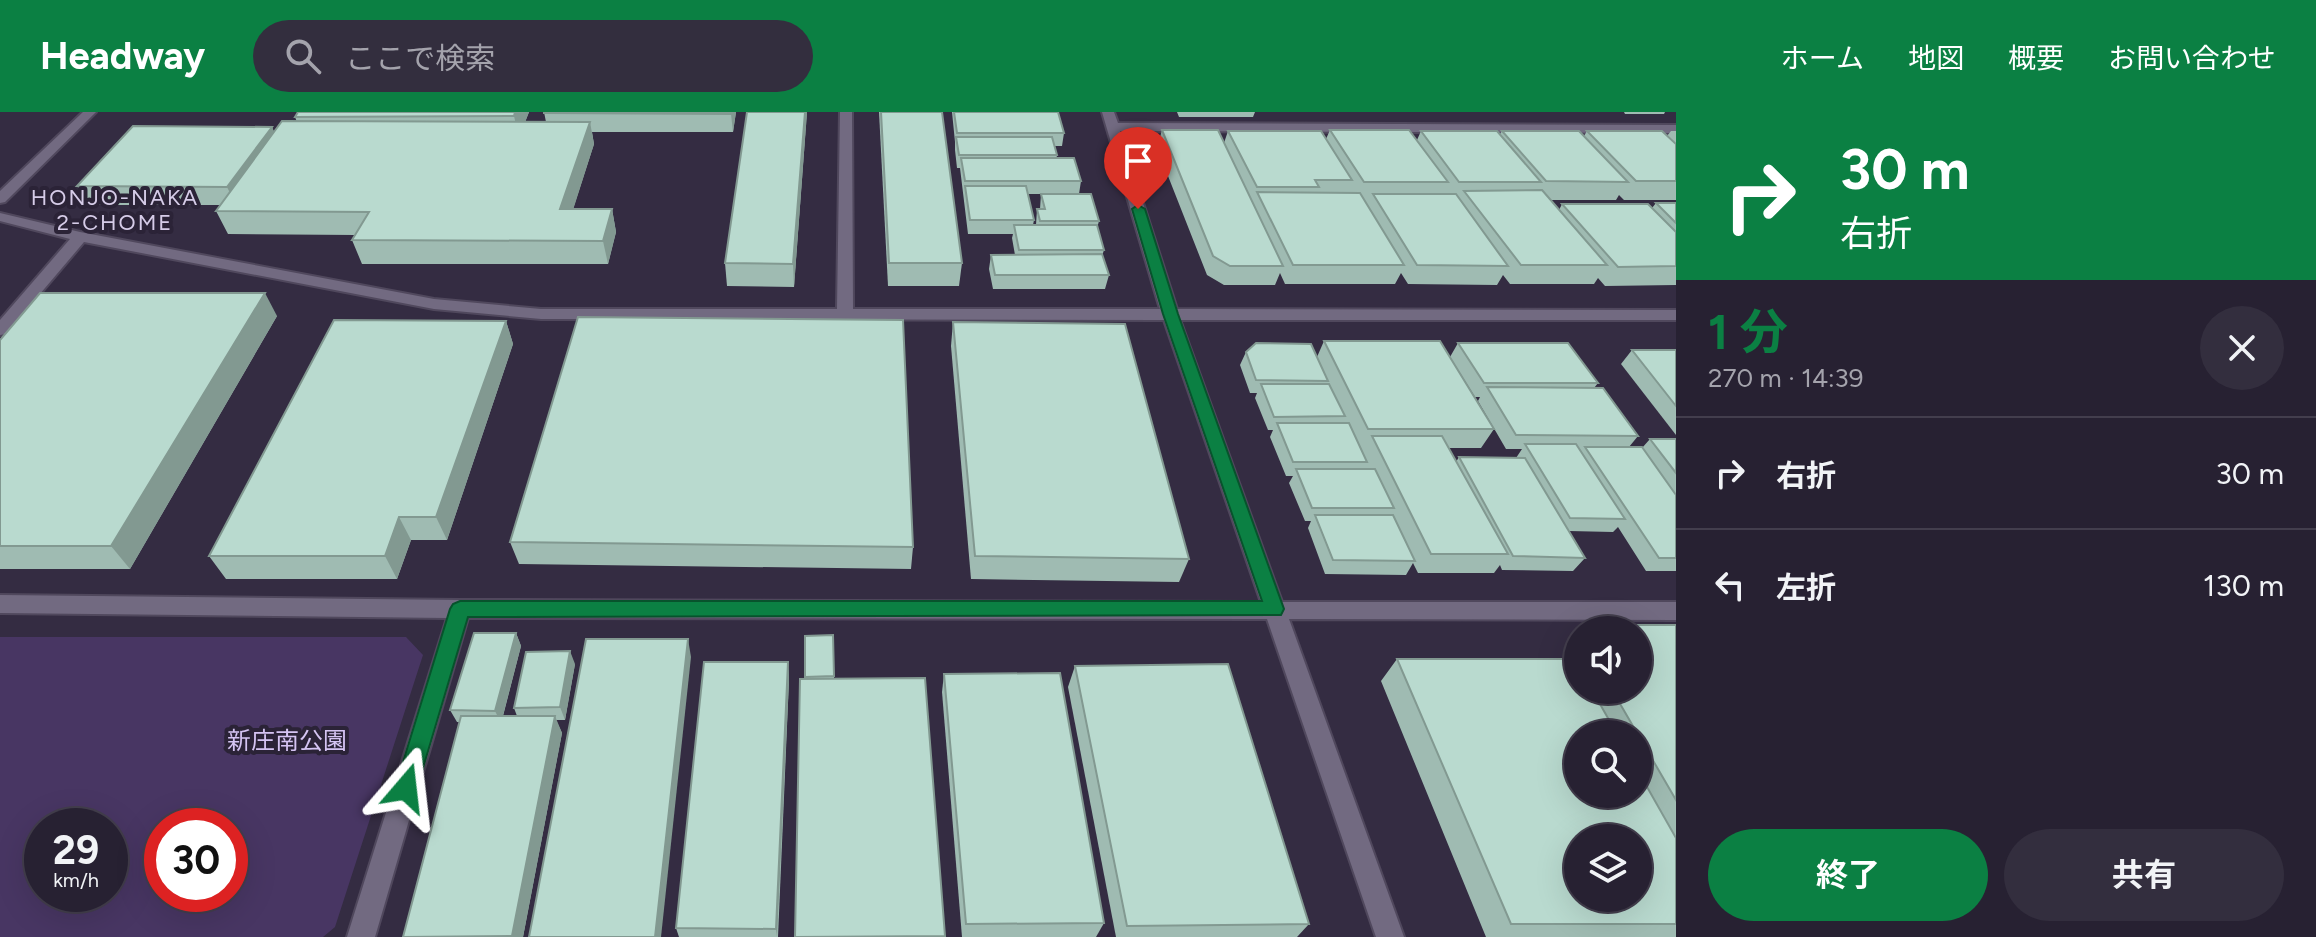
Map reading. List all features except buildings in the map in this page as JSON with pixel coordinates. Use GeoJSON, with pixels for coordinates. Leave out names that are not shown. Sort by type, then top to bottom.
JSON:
{"type":"FeatureCollection","features":[{"type":"Feature","properties":{"kind":"street"},"geometry":{"type":"LineString","coordinates":[[0,199],[90,112]]}},
{"type":"Feature","properties":{"kind":"street"},"geometry":{"type":"LineString","coordinates":[[845,314],[846,112]]}},
{"type":"Feature","properties":{"kind":"street"},"geometry":{"type":"LineString","coordinates":[[1390,937],[1170,314],[1111,120],[1676,129]]}},
{"type":"Feature","properties":{"kind":"street"},"geometry":{"type":"LineString","coordinates":[[0,217],[80,237],[434,304],[541,314],[1676,315]]}},
{"type":"Feature","properties":{"kind":"street"},"geometry":{"type":"LineString","coordinates":[[0,330],[80,237]]}},
{"type":"Feature","properties":{"kind":"street"},"geometry":{"type":"LineString","coordinates":[[0,604],[460,609],[1676,611]]}},
{"type":"Feature","properties":{"kind":"street"},"geometry":{"type":"LineString","coordinates":[[361,937],[460,609]]}},
{"type":"Feature","properties":{"kind":"green space","name":"新庄南公園"},"geometry":{"type":"Polygon","coordinates":[[[0,637],[406,637],[423,655],[335,927],[323,937],[0,937],[0,637]]]}},
{"type":"Feature","properties":{"kind":"district","name":"HONJO-NAKA 2-CHOME"},"geometry":{"type":"Point","coordinates":[115,210]}},
{"type":"Feature","properties":{"kind":"route"},"geometry":{"type":"LineString","coordinates":[[406,788],[460,609],[1274,609],[1170,314],[1138,209]]}}]}
